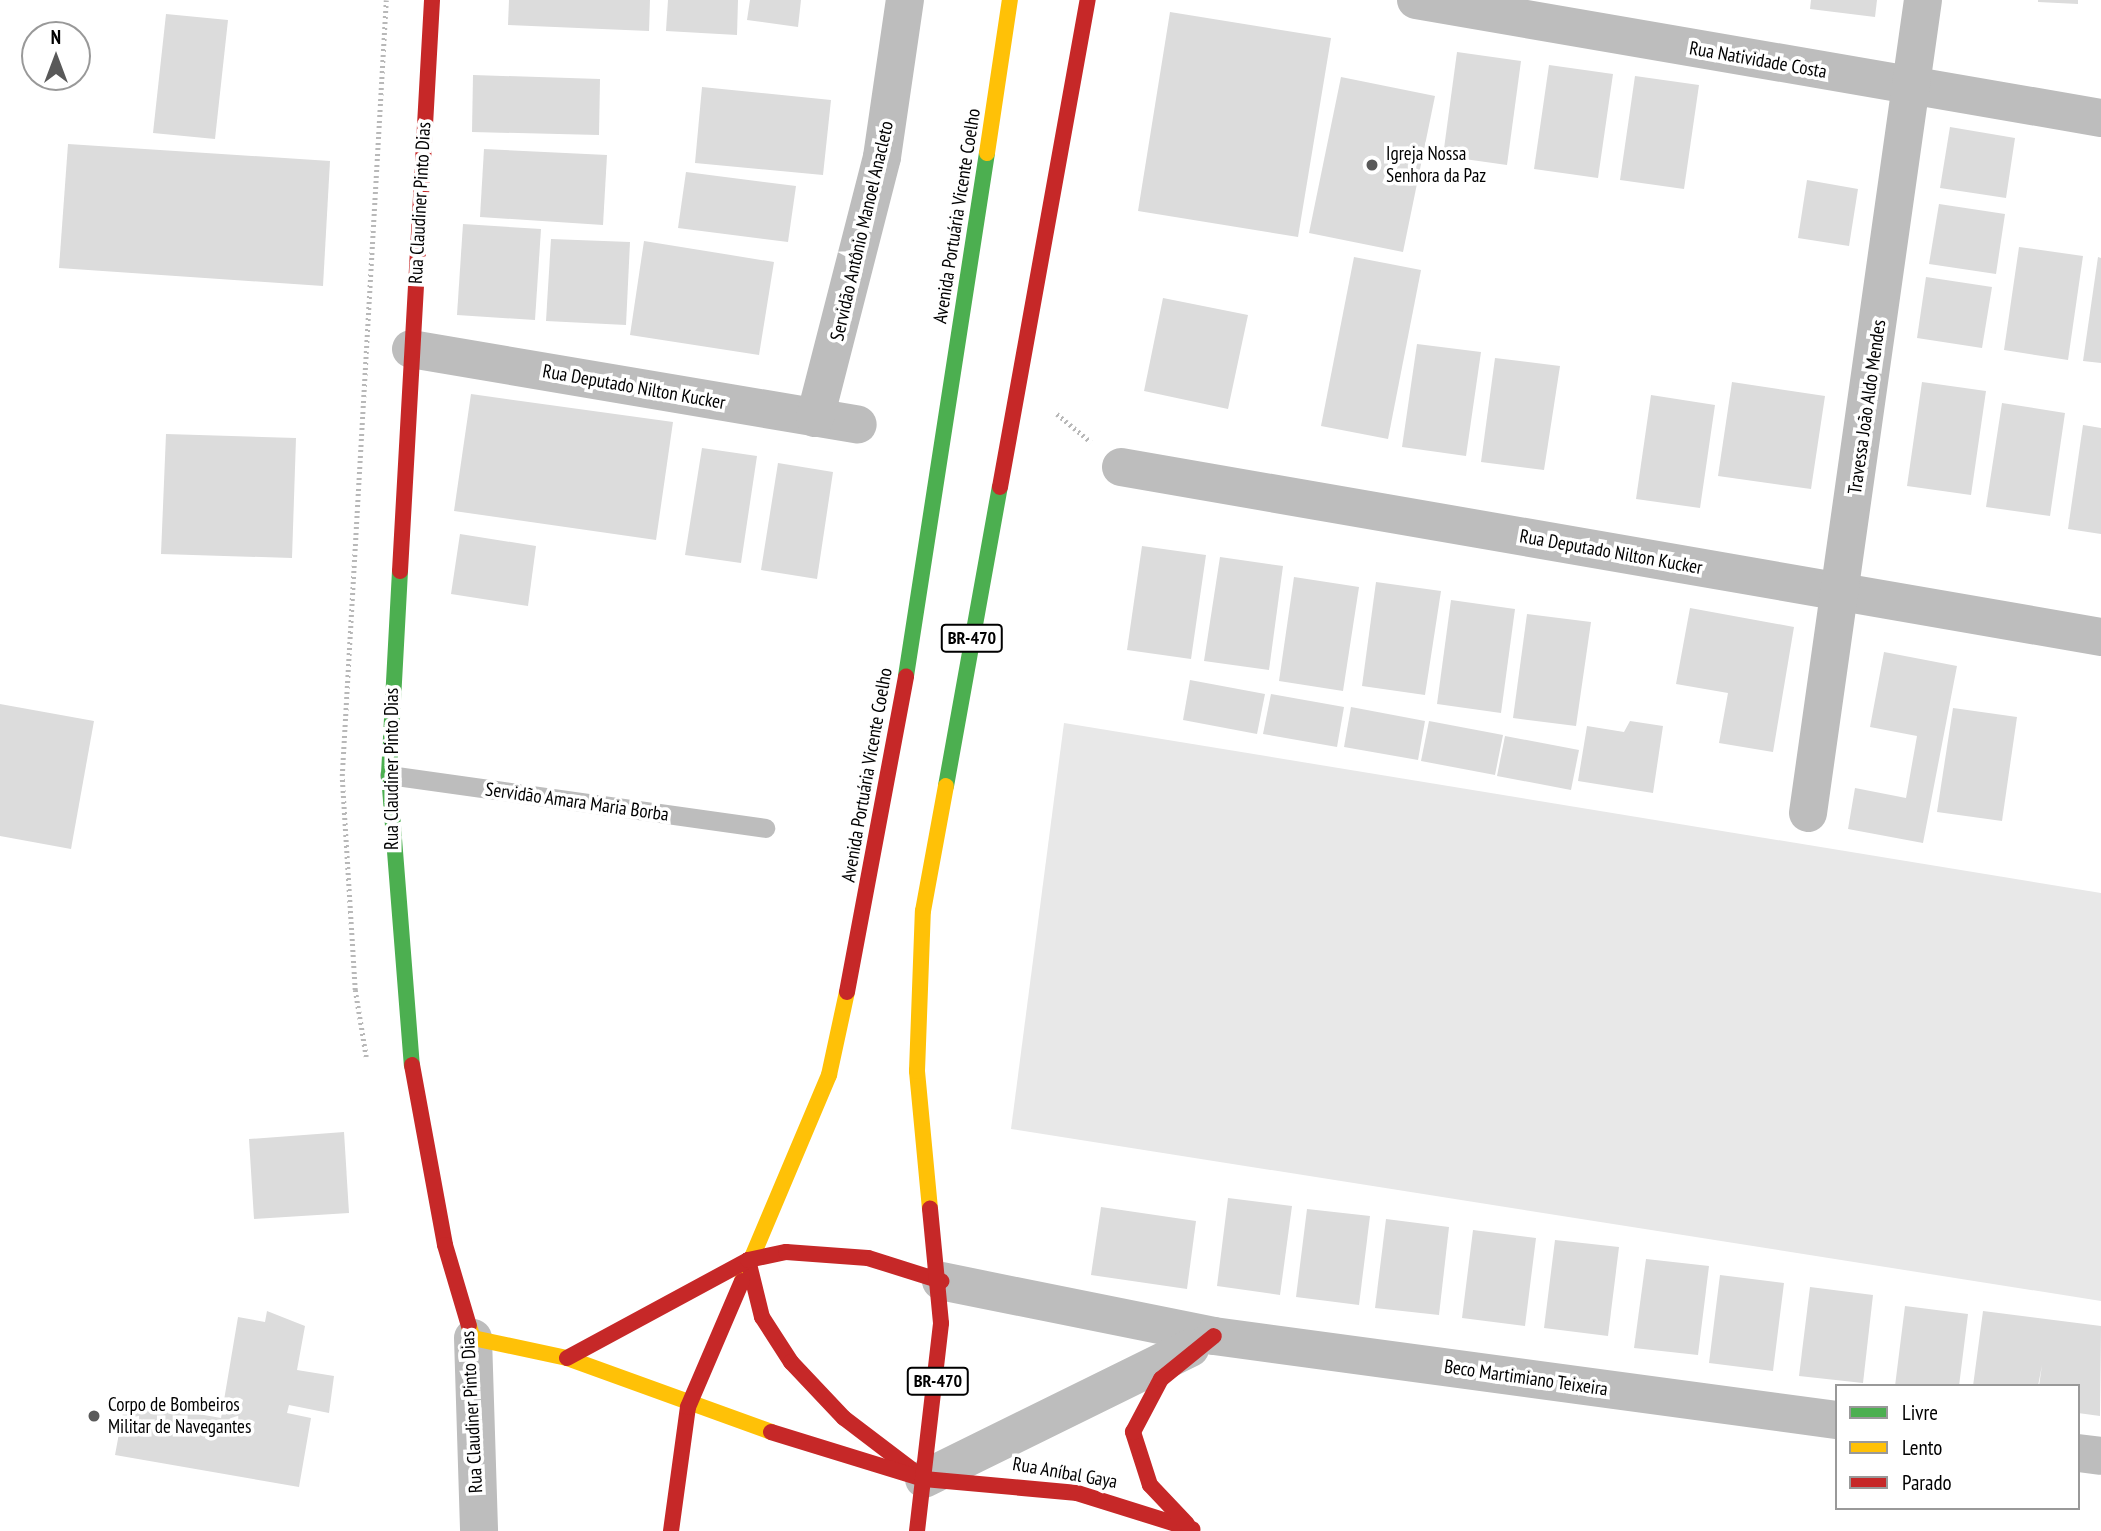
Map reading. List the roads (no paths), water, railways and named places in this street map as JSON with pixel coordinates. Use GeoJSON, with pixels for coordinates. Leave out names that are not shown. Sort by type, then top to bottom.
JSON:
{"type":"FeatureCollection","features":[{"type":"Feature","properties":{"kind":"main road","name":"Rua Claudiner Pinto Dias"},"geometry":{"type":"LineString","coordinates":[[432,0],[389,775],[412,1075],[439,1219],[473,1338]]}},
{"type":"Feature","properties":{"kind":"main road","name":"Avenida Portuária Vicente Coelho"},"geometry":{"type":"LineString","coordinates":[[671,1531],[688,1407],[748,1260],[792,1172],[829,1075],[872,878],[1010,0]]}},
{"type":"Feature","properties":{"kind":"main road","name":"BR-470"},"geometry":{"type":"LineString","coordinates":[[917,1531],[938,1382],[941,1281],[917,1071],[923,911],[1088,0]]}},
{"type":"Feature","properties":{"kind":"main road"},"geometry":{"type":"LineString","coordinates":[[567,1358],[748,1260],[825,1251],[941,1281]]}},
{"type":"Feature","properties":{"kind":"main road"},"geometry":{"type":"LineString","coordinates":[[748,1260],[762,1317],[791,1362],[844,1418],[924,1479]]}},
{"type":"Feature","properties":{"kind":"main road"},"geometry":{"type":"LineString","coordinates":[[1193,1530],[1150,1485],[1133,1433],[1161,1379],[1214,1336]]}},
{"type":"Feature","properties":{"kind":"main road","name":"Rua Aníbal Gaya"},"geometry":{"type":"LineString","coordinates":[[473,1338],[567,1358],[688,1407],[924,1479],[1077,1493],[1193,1530]]}},
{"type":"Feature","properties":{"kind":"street","name":"Servidão Antônio Manoel Anacleto"},"geometry":{"type":"LineString","coordinates":[[815,418],[882,157],[905,0]]}},
{"type":"Feature","properties":{"kind":"street","name":"Rua Natividade Costa"},"geometry":{"type":"LineString","coordinates":[[1416,0],[2101,118]]}},
{"type":"Feature","properties":{"kind":"street","name":"Travessa João Aldo Mendes"},"geometry":{"type":"LineString","coordinates":[[1808,814],[1914,87],[1923,0]]}},
{"type":"Feature","properties":{"kind":"street","name":"Rua Deputado Nilton Kucker"},"geometry":{"type":"LineString","coordinates":[[411,349],[858,425]]}},
{"type":"Feature","properties":{"kind":"street","name":"Rua Deputado Nilton Kucker"},"geometry":{"type":"LineString","coordinates":[[1121,467],[2101,637]]}},
{"type":"Feature","properties":{"kind":"street","name":"Beco Martimiano Teixeira"},"geometry":{"type":"LineString","coordinates":[[941,1281],[1214,1336],[1835,1420]]}},
{"type":"Feature","properties":{"kind":"street"},"geometry":{"type":"LineString","coordinates":[[924,1479],[1214,1336]]}},
{"type":"Feature","properties":{"kind":"street","name":"Rua Claudiner Pinto Dias"},"geometry":{"type":"LineString","coordinates":[[473,1338],[479,1531]]}},
{"type":"Feature","properties":{"kind":"street"},"geometry":{"type":"LineString","coordinates":[[2080,1453],[2101,1456]]}},
{"type":"Feature","properties":{"kind":"lane","name":"Servidão Amara Maria Borba"},"geometry":{"type":"LineString","coordinates":[[389,775],[765,828]]}},
{"type":"Feature","properties":{"kind":"place","name":"Igreja Nossa Senhora da Paz"},"geometry":{"type":"Point","coordinates":[1372,165]}},
{"type":"Feature","properties":{"kind":"place","name":"Corpo de Bombeiros Militar de Navegantes"},"geometry":{"type":"Point","coordinates":[94,1416]}}]}
